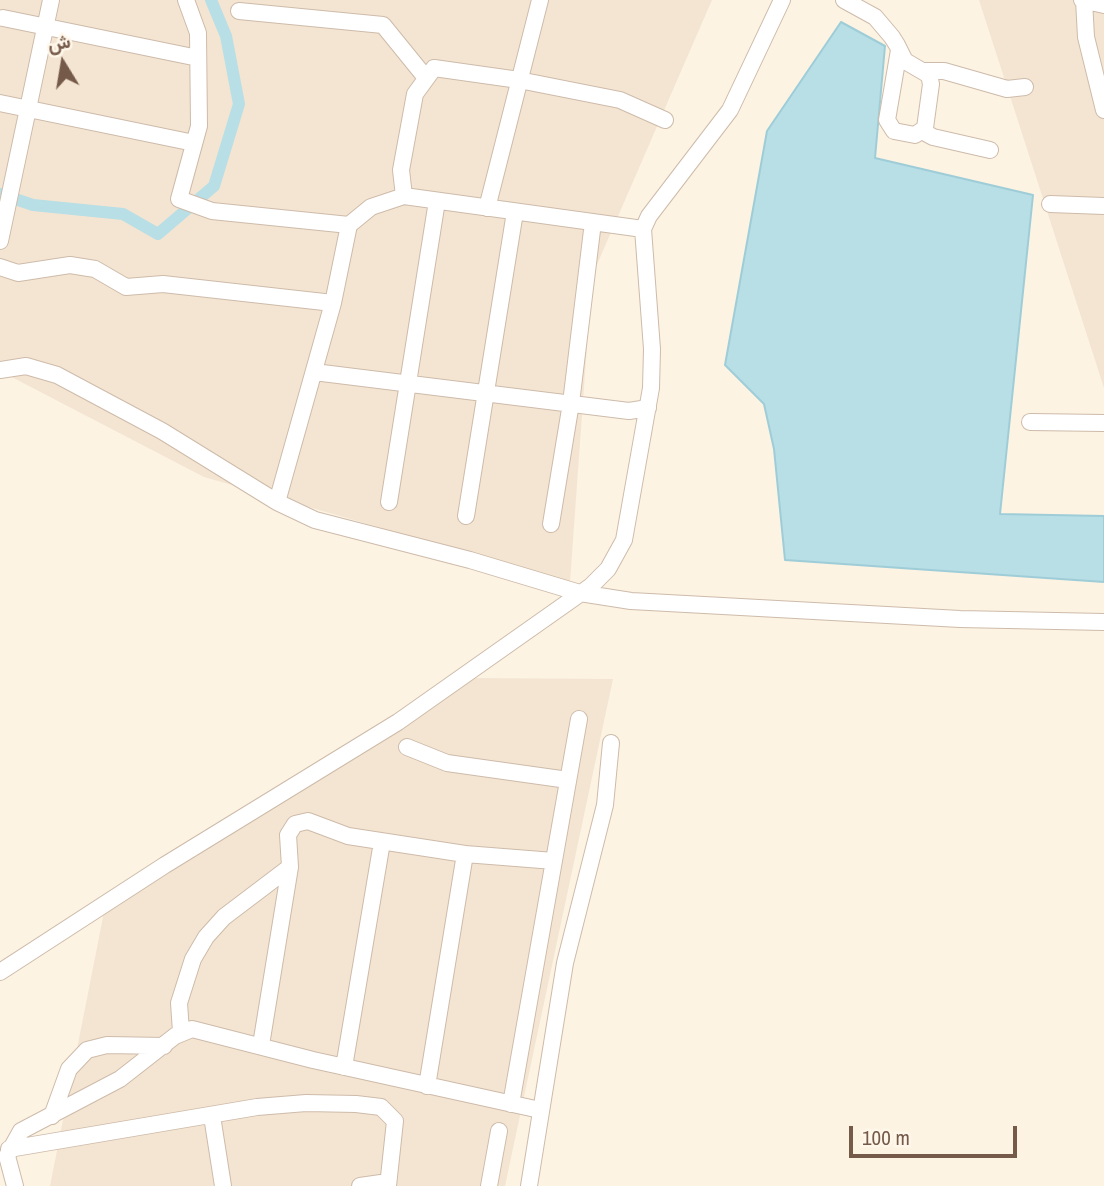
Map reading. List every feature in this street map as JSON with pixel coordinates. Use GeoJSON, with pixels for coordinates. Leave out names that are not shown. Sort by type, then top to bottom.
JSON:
{"type":"FeatureCollection","features":[{"type":"Feature","properties":{"kind":"street"},"geometry":{"type":"LineString","coordinates":[[0,241],[51,0]]}},
{"type":"Feature","properties":{"kind":"street"},"geometry":{"type":"LineString","coordinates":[[186,0],[198,33],[199,125],[179,199],[212,211],[349,225]]}},
{"type":"Feature","properties":{"kind":"street"},"geometry":{"type":"LineString","coordinates":[[487,208],[540,0]]}},
{"type":"Feature","properties":{"kind":"street"},"geometry":{"type":"LineString","coordinates":[[0,972],[165,865],[398,722],[580,593],[608,569],[624,540],[648,408],[652,349],[643,229],[649,216],[730,110],[782,0]]}},
{"type":"Feature","properties":{"kind":"street"},"geometry":{"type":"LineString","coordinates":[[844,0],[875,17]]}},
{"type":"Feature","properties":{"kind":"street"},"geometry":{"type":"LineString","coordinates":[[866,0],[908,64],[925,71],[944,71],[1007,89],[1025,86]]}},
{"type":"Feature","properties":{"kind":"street"},"geometry":{"type":"LineString","coordinates":[[1104,5],[1083,0],[1086,37],[1104,110]]}},
{"type":"Feature","properties":{"kind":"street"},"geometry":{"type":"LineString","coordinates":[[239,11],[383,25],[426,78]]}},
{"type":"Feature","properties":{"kind":"street"},"geometry":{"type":"LineString","coordinates":[[4,18],[198,58]]}},
{"type":"Feature","properties":{"kind":"street"},"geometry":{"type":"LineString","coordinates":[[900,50],[887,120],[894,131],[915,135],[922,131],[931,84],[925,71]]}},
{"type":"Feature","properties":{"kind":"street"},"geometry":{"type":"LineString","coordinates":[[404,196],[401,170],[415,94],[433,68],[519,79],[620,100],[665,120]]}},
{"type":"Feature","properties":{"kind":"street"},"geometry":{"type":"LineString","coordinates":[[0,103],[194,144]]}},
{"type":"Feature","properties":{"kind":"street"},"geometry":{"type":"LineString","coordinates":[[922,131],[933,137],[990,150]]}},
{"type":"Feature","properties":{"kind":"street"},"geometry":{"type":"LineString","coordinates":[[277,502],[333,303],[349,225],[371,207],[404,196],[643,229]]}},
{"type":"Feature","properties":{"kind":"street"},"geometry":{"type":"LineString","coordinates":[[389,502],[437,201]]}},
{"type":"Feature","properties":{"kind":"street"},"geometry":{"type":"LineString","coordinates":[[1050,204],[1104,206]]}},
{"type":"Feature","properties":{"kind":"street"},"geometry":{"type":"LineString","coordinates":[[466,516],[515,212]]}},
{"type":"Feature","properties":{"kind":"street"},"geometry":{"type":"LineString","coordinates":[[551,524],[571,403],[593,222]]}},
{"type":"Feature","properties":{"kind":"street"},"geometry":{"type":"LineString","coordinates":[[0,267],[18,272],[70,265],[95,268],[126,287],[163,285],[333,303]]}},
{"type":"Feature","properties":{"kind":"street"},"geometry":{"type":"LineString","coordinates":[[0,370],[26,366],[57,375],[162,431],[277,502],[335,527],[470,560],[580,593],[631,601],[960,620],[1104,622]]}},
{"type":"Feature","properties":{"kind":"street"},"geometry":{"type":"LineString","coordinates":[[314,372],[629,411],[648,408]]}},
{"type":"Feature","properties":{"kind":"street"},"geometry":{"type":"LineString","coordinates":[[1030,422],[1104,423]]}},
{"type":"Feature","properties":{"kind":"street"},"geometry":{"type":"LineString","coordinates":[[511,1104],[579,719]]}},
{"type":"Feature","properties":{"kind":"street"},"geometry":{"type":"LineString","coordinates":[[529,1186],[565,962],[604,805],[611,743]]}},
{"type":"Feature","properties":{"kind":"street"},"geometry":{"type":"LineString","coordinates":[[407,747],[447,763],[568,780]]}},
{"type":"Feature","properties":{"kind":"street"},"geometry":{"type":"LineString","coordinates":[[261,1045],[290,867],[288,835],[299,822],[308,821],[348,836],[382,842],[465,854],[554,861]]}},
{"type":"Feature","properties":{"kind":"street"},"geometry":{"type":"LineString","coordinates":[[344,1067],[382,842]]}},
{"type":"Feature","properties":{"kind":"street"},"geometry":{"type":"LineString","coordinates":[[427,1086],[465,854]]}},
{"type":"Feature","properties":{"kind":"street"},"geometry":{"type":"LineString","coordinates":[[181,1032],[179,1003],[193,959],[206,937],[224,917],[290,867]]}},
{"type":"Feature","properties":{"kind":"street"},"geometry":{"type":"LineString","coordinates":[[15,1186],[8,1163],[9,1149],[21,1131],[120,1079],[181,1032],[202,1029],[344,1067],[540,1110]]}},
{"type":"Feature","properties":{"kind":"street"},"geometry":{"type":"LineString","coordinates":[[52,1116],[69,1069],[82,1054],[107,1045],[164,1046]]}},
{"type":"Feature","properties":{"kind":"street"},"geometry":{"type":"LineString","coordinates":[[9,1149],[306,1102],[381,1107],[393,1117],[396,1126],[388,1184],[360,1186]]}},
{"type":"Feature","properties":{"kind":"street"},"geometry":{"type":"LineString","coordinates":[[212,1116],[223,1186]]}},
{"type":"Feature","properties":{"kind":"street"},"geometry":{"type":"LineString","coordinates":[[489,1186],[499,1132]]}},
{"type":"Feature","properties":{"kind":"shaded area"},"geometry":{"type":"Polygon","coordinates":[[[0,0],[712,0],[592,276],[570,582],[204,477],[0,371],[0,0]]]}},
{"type":"Feature","properties":{"kind":"shaded area"},"geometry":{"type":"Polygon","coordinates":[[[979,0],[1104,0],[1104,388],[979,0]]]}},
{"type":"Feature","properties":{"kind":"shaded area"},"geometry":{"type":"Polygon","coordinates":[[[472,678],[613,679],[505,1186],[50,1186],[104,912],[472,678]]]}},
{"type":"Feature","properties":{"kind":"water"},"geometry":{"type":"Polygon","coordinates":[[[841,22],[885,46],[875,158],[1033,195],[1000,514],[1104,516],[1104,582],[785,560],[774,449],[764,404],[725,365],[767,131],[841,22]]]}},
{"type":"Feature","properties":{"kind":"waterway"},"geometry":{"type":"LineString","coordinates":[[0,194],[33,205],[123,214],[158,234],[214,186],[239,104],[226,36],[211,0]]}}]}
